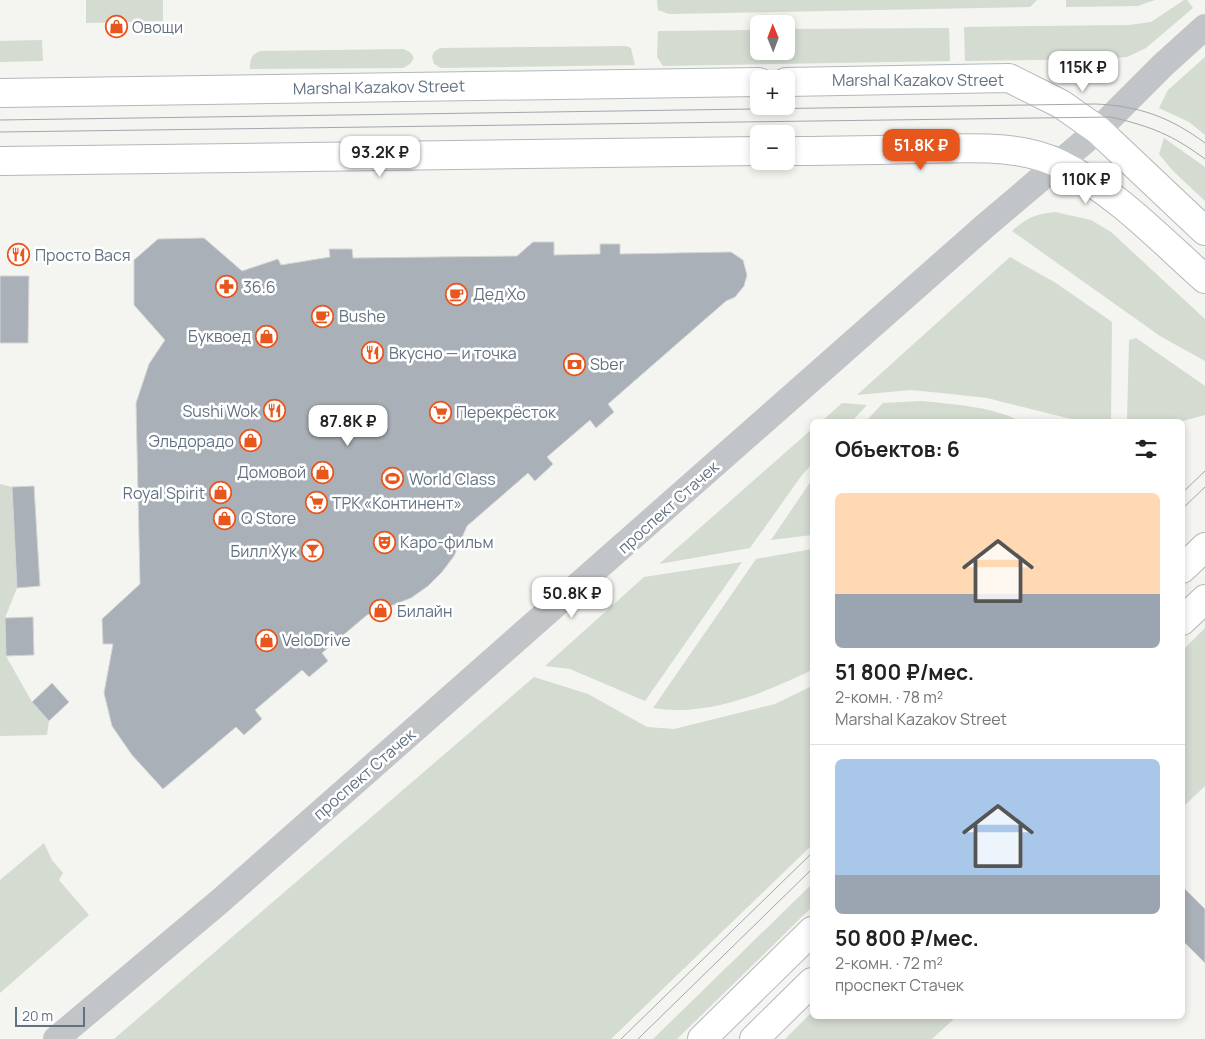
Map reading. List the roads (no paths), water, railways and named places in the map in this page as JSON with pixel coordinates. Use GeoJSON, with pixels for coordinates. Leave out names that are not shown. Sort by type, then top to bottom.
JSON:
{"type":"FeatureCollection","features":[{"type":"Feature","properties":{"kind":"street","name":"проспект Стачек"},"geometry":{"type":"LineString","coordinates":[[56,1039],[227,895],[985,226],[1098,130],[1163,64],[1205,27]]}},
{"type":"Feature","properties":{"kind":"street","name":"Marshal Kazakov Street"},"geometry":{"type":"LineString","coordinates":[[795,82],[1009,78],[1061,104],[1098,130],[1205,232]]}},
{"type":"Feature","properties":{"kind":"street","name":"Marshal Kazakov Street"},"geometry":{"type":"LineString","coordinates":[[0,93],[750,82]]}},
{"type":"Feature","properties":{"kind":"street"},"geometry":{"type":"LineString","coordinates":[[795,151],[993,149],[1030,154],[1060,163],[1091,182],[1134,215],[1205,279]]}},
{"type":"Feature","properties":{"kind":"street"},"geometry":{"type":"LineString","coordinates":[[0,162],[750,151]]}},
{"type":"Feature","properties":{"kind":"street"},"geometry":{"type":"LineString","coordinates":[[1185,566],[1205,546]]}},
{"type":"Feature","properties":{"kind":"street"},"geometry":{"type":"LineString","coordinates":[[1185,618],[1205,599]]}},
{"type":"Feature","properties":{"kind":"street"},"geometry":{"type":"LineString","coordinates":[[702,1039],[810,933]]}},
{"type":"Feature","properties":{"kind":"street"},"geometry":{"type":"LineString","coordinates":[[754,1039],[810,984]]}},
{"type":"Feature","properties":{"kind":"tram line"},"geometry":{"type":"LineString","coordinates":[[0,120],[1096,104],[1126,107],[1154,114],[1179,126],[1205,143]]}},
{"type":"Feature","properties":{"kind":"tram line"},"geometry":{"type":"LineString","coordinates":[[0,132],[1111,117],[1161,132],[1182,143],[1205,159]]}},
{"type":"Feature","properties":{"kind":"tram line"},"geometry":{"type":"LineString","coordinates":[[1185,490],[1205,471]]}},
{"type":"Feature","properties":{"kind":"tram line"},"geometry":{"type":"LineString","coordinates":[[1185,506],[1205,487]]}},
{"type":"Feature","properties":{"kind":"tram line"},"geometry":{"type":"LineString","coordinates":[[621,1039],[810,855]]}},
{"type":"Feature","properties":{"kind":"tram line"},"geometry":{"type":"LineString","coordinates":[[638,1039],[810,871]]}},
{"type":"Feature","properties":{"kind":"place","name":"Овощи"},"geometry":{"type":"Point","coordinates":[116,27]}},
{"type":"Feature","properties":{"kind":"place","name":"Просто Вася"},"geometry":{"type":"Point","coordinates":[19,255]}},
{"type":"Feature","properties":{"kind":"place","name":"36.6"},"geometry":{"type":"Point","coordinates":[227,287]}},
{"type":"Feature","properties":{"kind":"place","name":"Дед Хо"},"geometry":{"type":"Point","coordinates":[457,294]}},
{"type":"Feature","properties":{"kind":"place","name":"Bushe"},"geometry":{"type":"Point","coordinates":[323,316]}},
{"type":"Feature","properties":{"kind":"place","name":"Буквоед"},"geometry":{"type":"Point","coordinates":[267,336]}},
{"type":"Feature","properties":{"kind":"place","name":"Вкусно — и точка"},"geometry":{"type":"Point","coordinates":[373,353]}},
{"type":"Feature","properties":{"kind":"place","name":"Sber"},"geometry":{"type":"Point","coordinates":[574,364]}},
{"type":"Feature","properties":{"kind":"place","name":"Sushi Wok"},"geometry":{"type":"Point","coordinates":[274,411]}},
{"type":"Feature","properties":{"kind":"place","name":"Перекрёсток"},"geometry":{"type":"Point","coordinates":[440,412]}},
{"type":"Feature","properties":{"kind":"place","name":"Эльдорадо"},"geometry":{"type":"Point","coordinates":[250,441]}},
{"type":"Feature","properties":{"kind":"place","name":"Домовой"},"geometry":{"type":"Point","coordinates":[322,472]}},
{"type":"Feature","properties":{"kind":"place","name":"World Class"},"geometry":{"type":"Point","coordinates":[393,479]}},
{"type":"Feature","properties":{"kind":"place","name":"Royal Spirit"},"geometry":{"type":"Point","coordinates":[221,493]}},
{"type":"Feature","properties":{"kind":"place","name":"ТРК «Континент»"},"geometry":{"type":"Point","coordinates":[316,503]}},
{"type":"Feature","properties":{"kind":"place","name":"Q Store"},"geometry":{"type":"Point","coordinates":[225,518]}},
{"type":"Feature","properties":{"kind":"place","name":"Каро-фильм"},"geometry":{"type":"Point","coordinates":[384,542]}},
{"type":"Feature","properties":{"kind":"place","name":"Билл Хук"},"geometry":{"type":"Point","coordinates":[313,551]}},
{"type":"Feature","properties":{"kind":"place","name":"Билайн"},"geometry":{"type":"Point","coordinates":[381,611]}},
{"type":"Feature","properties":{"kind":"place","name":"VeloDrive"},"geometry":{"type":"Point","coordinates":[266,640]}}]}
